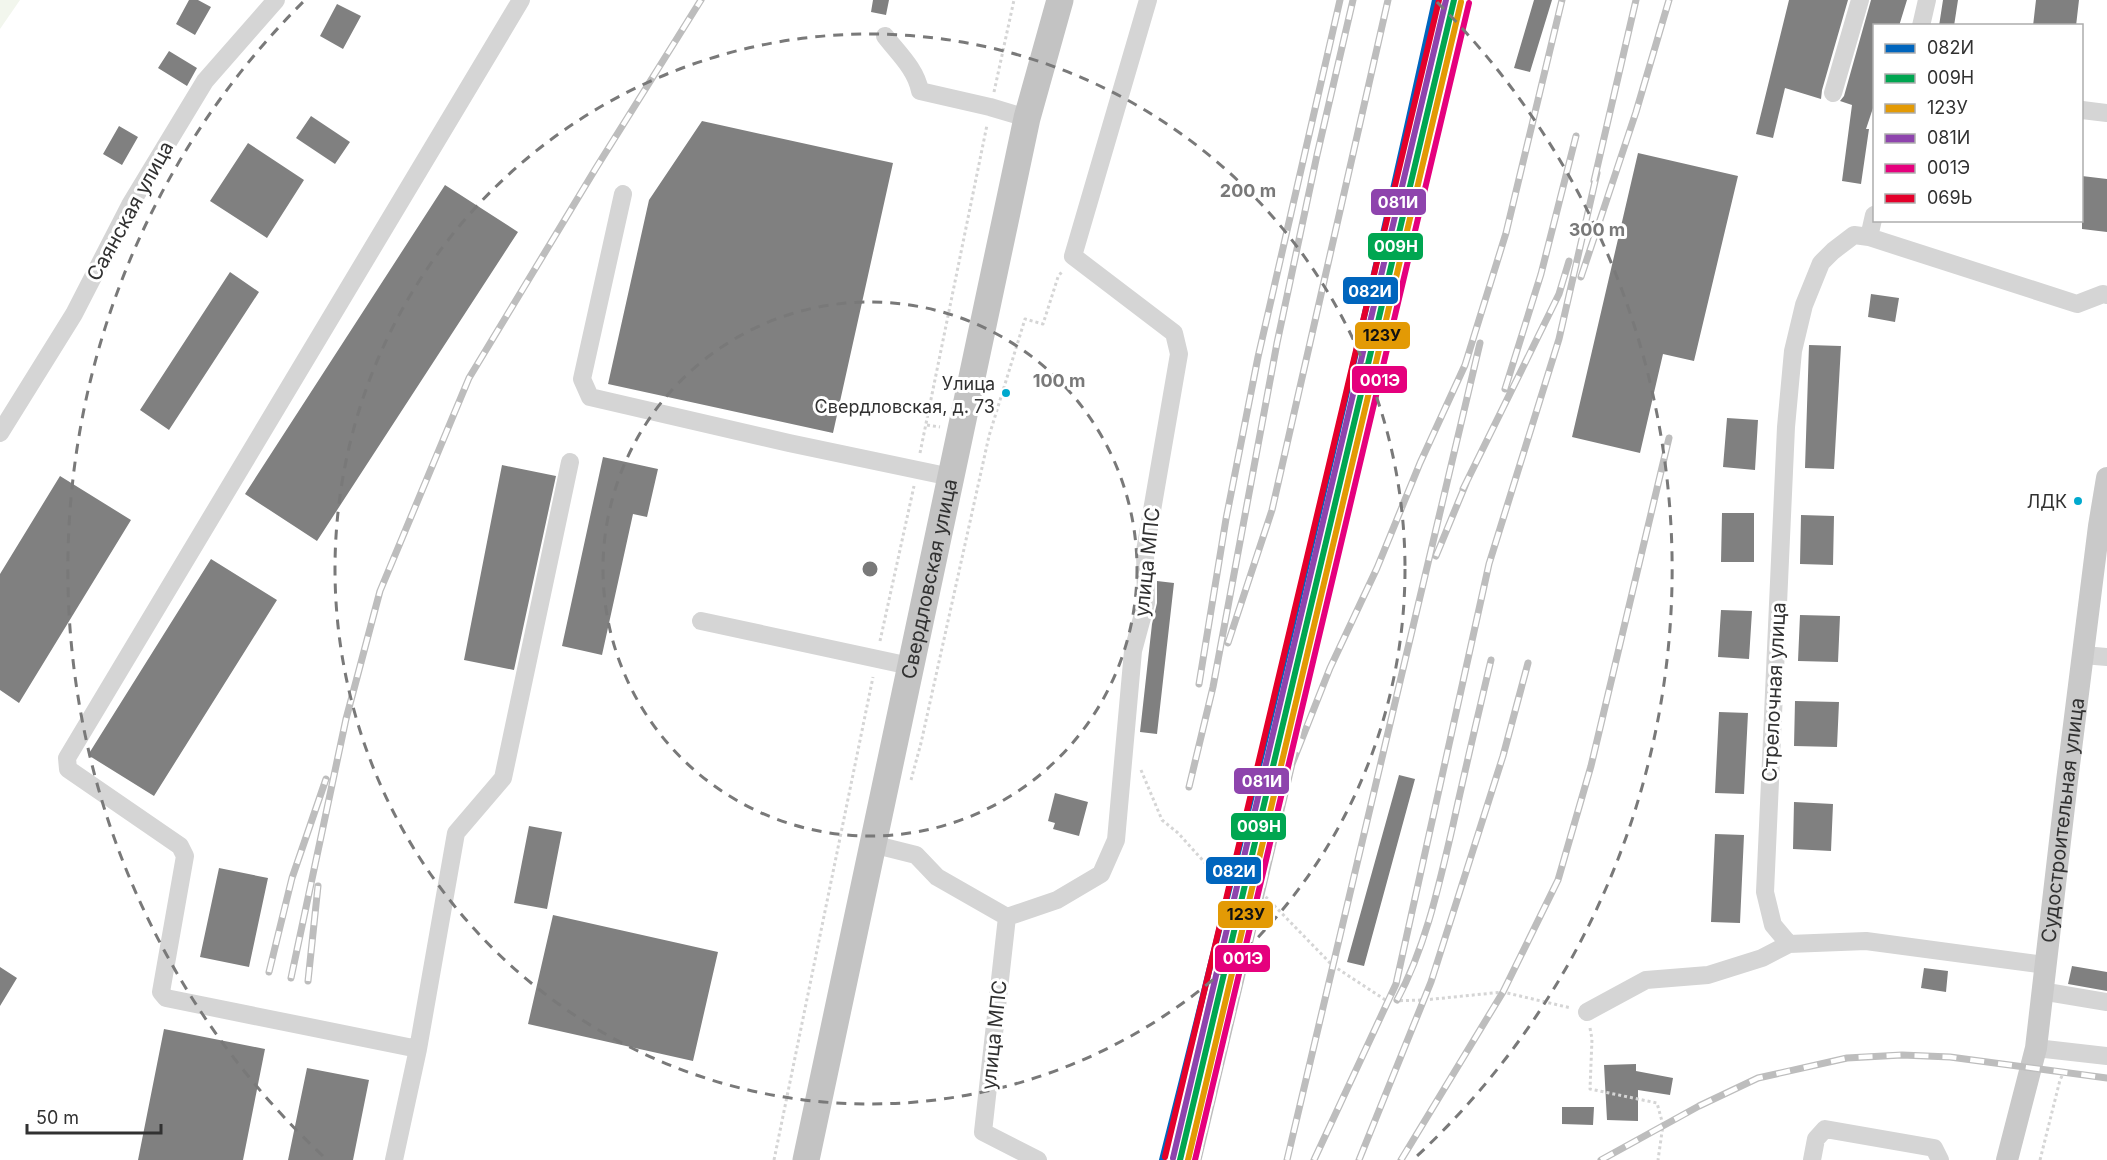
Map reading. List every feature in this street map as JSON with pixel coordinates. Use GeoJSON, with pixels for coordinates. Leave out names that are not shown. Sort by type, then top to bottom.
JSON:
{"type":"FeatureCollection","features":[{"type":"Feature","properties":{"kind":"highway","name":"Свердловская улица"},"geometry":{"type":"LineString","coordinates":[[806,1160],[1027,118],[1060,0]]}},
{"type":"Feature","properties":{"kind":"main road","name":"Судостроительная улица"},"geometry":{"type":"LineString","coordinates":[[2007,1160],[2036,1048],[2041,991],[2083,655],[2103,526],[2107,478]]}},
{"type":"Feature","properties":{"kind":"street","name":"Саянская улица"},"geometry":{"type":"LineString","coordinates":[[0,433],[74,314],[130,205],[205,81],[276,0]]}},
{"type":"Feature","properties":{"kind":"street"},"geometry":{"type":"LineString","coordinates":[[418,1049],[166,998],[161,992],[185,856],[180,846],[68,769],[67,758],[521,0]]}},
{"type":"Feature","properties":{"kind":"street"},"geometry":{"type":"LineString","coordinates":[[1072,256],[1148,0]]}},
{"type":"Feature","properties":{"kind":"street"},"geometry":{"type":"LineString","coordinates":[[1833,93],[1860,0]]}},
{"type":"Feature","properties":{"kind":"street"},"geometry":{"type":"LineString","coordinates":[[1921,24],[1927,0]]}},
{"type":"Feature","properties":{"kind":"street"},"geometry":{"type":"LineString","coordinates":[[885,36],[912,69],[918,80],[920,91],[1027,118]]}},
{"type":"Feature","properties":{"kind":"street"},"geometry":{"type":"LineString","coordinates":[[2083,110],[2107,113]]}},
{"type":"Feature","properties":{"kind":"street"},"geometry":{"type":"LineString","coordinates":[[623,194],[582,379],[590,398],[951,477]]}},
{"type":"Feature","properties":{"kind":"street"},"geometry":{"type":"LineString","coordinates":[[1873,222],[1869,237],[2078,304],[2103,294],[2107,295]]}},
{"type":"Feature","properties":{"kind":"street","name":"Стрелочная улица"},"geometry":{"type":"LineString","coordinates":[[1790,944],[1773,925],[1764,892],[1786,427],[1793,351],[1804,305],[1821,263],[1854,235],[1869,237]]}},
{"type":"Feature","properties":{"kind":"street","name":"улица МПС"},"geometry":{"type":"LineString","coordinates":[[1038,1160],[983,1132],[1007,917],[1057,900],[1101,874],[1116,840],[1133,651],[1146,603],[1145,551],[1179,354],[1174,333],[1072,256]]}},
{"type":"Feature","properties":{"kind":"street"},"geometry":{"type":"LineString","coordinates":[[394,1160],[418,1049],[456,833],[503,778],[570,462]]}},
{"type":"Feature","properties":{"kind":"street"},"geometry":{"type":"LineString","coordinates":[[701,621],[877,657],[910,666]]}},
{"type":"Feature","properties":{"kind":"street"},"geometry":{"type":"LineString","coordinates":[[2083,655],[2107,657]]}},
{"type":"Feature","properties":{"kind":"street"},"geometry":{"type":"LineString","coordinates":[[872,844],[916,855],[937,877],[1007,917]]}},
{"type":"Feature","properties":{"kind":"street"},"geometry":{"type":"LineString","coordinates":[[1587,1012],[1646,980],[1708,975],[1762,958],[1790,944],[1866,941],[2045,965]]}},
{"type":"Feature","properties":{"kind":"street"},"geometry":{"type":"LineString","coordinates":[[2041,991],[2107,1002]]}},
{"type":"Feature","properties":{"kind":"street"},"geometry":{"type":"LineString","coordinates":[[2036,1048],[2107,1056]]}},
{"type":"Feature","properties":{"kind":"street"},"geometry":{"type":"LineString","coordinates":[[1812,1160],[1816,1139],[1825,1128],[1934,1148],[1940,1160]]}},
{"type":"Feature","properties":{"kind":"path"},"geometry":{"type":"LineString","coordinates":[[920,455],[990,107],[1014,0]]}},
{"type":"Feature","properties":{"kind":"path"},"geometry":{"type":"LineString","coordinates":[[910,785],[989,436],[1025,319],[1043,324],[1058,277],[1072,256]]}},
{"type":"Feature","properties":{"kind":"path"},"geometry":{"type":"LineString","coordinates":[[926,424],[940,427]]}},
{"type":"Feature","properties":{"kind":"path"},"geometry":{"type":"LineString","coordinates":[[774,1160],[914,483]]}},
{"type":"Feature","properties":{"kind":"path"},"geometry":{"type":"LineString","coordinates":[[1123,745],[1141,770],[1162,820],[1178,833],[1216,874],[1232,883],[1263,894],[1332,965],[1387,1001],[1424,1000],[1503,992],[1587,1012],[1592,1039],[1590,1089],[1658,1104],[1663,1125],[1658,1160]]}},
{"type":"Feature","properties":{"kind":"path"},"geometry":{"type":"LineString","coordinates":[[2040,1160],[2060,1080],[2068,1063],[2070,1051]]}},
{"type":"Feature","properties":{"kind":"shaded area"},"geometry":{"type":"Polygon","coordinates":[[[0,0],[20,0],[0,29],[0,0]]]}},
{"type":"Feature","properties":{"kind":"building"},"geometry":{"type":"Polygon","coordinates":[[[189,0],[198,0],[211,7],[195,35],[176,24],[189,0]]]}},
{"type":"Feature","properties":{"kind":"building"},"geometry":{"type":"Polygon","coordinates":[[[873,0],[889,0],[886,15],[871,12],[873,0]]]}},
{"type":"Feature","properties":{"kind":"building"},"geometry":{"type":"Polygon","coordinates":[[[1534,0],[1552,0],[1530,72],[1514,68],[1534,0]]]}},
{"type":"Feature","properties":{"kind":"building"},"geometry":{"type":"Polygon","coordinates":[[[1789,0],[1848,0],[1821,99],[1785,88],[1773,138],[1756,134],[1789,0]]]}},
{"type":"Feature","properties":{"kind":"building"},"geometry":{"type":"Polygon","coordinates":[[[1871,0],[1907,0],[1900,24],[1873,24],[1873,108],[1866,129],[1869,129],[1861,184],[1842,181],[1852,105],[1840,101],[1844,96],[1871,0]]]}},
{"type":"Feature","properties":{"kind":"building"},"geometry":{"type":"Polygon","coordinates":[[[1943,0],[1958,0],[1954,24],[1939,24],[1943,0]]]}},
{"type":"Feature","properties":{"kind":"building"},"geometry":{"type":"Polygon","coordinates":[[[2036,0],[2079,0],[2076,24],[2033,24],[2036,0]]]}},
{"type":"Feature","properties":{"kind":"building"},"geometry":{"type":"Polygon","coordinates":[[[337,4],[361,16],[343,49],[320,36],[337,4]]]}},
{"type":"Feature","properties":{"kind":"building"},"geometry":{"type":"Polygon","coordinates":[[[169,51],[197,68],[187,86],[158,68],[169,51]]]}},
{"type":"Feature","properties":{"kind":"building"},"geometry":{"type":"Polygon","coordinates":[[[311,116],[350,142],[335,164],[296,138],[311,116]]]}},
{"type":"Feature","properties":{"kind":"building"},"geometry":{"type":"Polygon","coordinates":[[[702,121],[893,163],[833,433],[608,384],[649,200],[702,121]]]}},
{"type":"Feature","properties":{"kind":"building"},"geometry":{"type":"Polygon","coordinates":[[[119,126],[138,137],[122,165],[103,154],[119,126]]]}},
{"type":"Feature","properties":{"kind":"building"},"geometry":{"type":"Polygon","coordinates":[[[248,143],[304,180],[267,238],[210,201],[248,143]]]}},
{"type":"Feature","properties":{"kind":"building"},"geometry":{"type":"Polygon","coordinates":[[[1638,153],[1738,176],[1694,361],[1663,354],[1640,453],[1572,437],[1638,153]]]}},
{"type":"Feature","properties":{"kind":"building"},"geometry":{"type":"Polygon","coordinates":[[[2083,176],[2107,179],[2107,232],[2082,229],[2083,176]]]}},
{"type":"Feature","properties":{"kind":"building"},"geometry":{"type":"Polygon","coordinates":[[[445,185],[518,232],[317,541],[245,494],[445,185]]]}},
{"type":"Feature","properties":{"kind":"building"},"geometry":{"type":"Polygon","coordinates":[[[230,272],[259,292],[169,430],[140,410],[230,272]]]}},
{"type":"Feature","properties":{"kind":"building"},"geometry":{"type":"Polygon","coordinates":[[[1871,294],[1899,298],[1895,322],[1868,317],[1871,294]]]}},
{"type":"Feature","properties":{"kind":"building"},"geometry":{"type":"Polygon","coordinates":[[[1809,345],[1841,346],[1834,469],[1805,468],[1809,345]]]}},
{"type":"Feature","properties":{"kind":"building"},"geometry":{"type":"Polygon","coordinates":[[[1727,418],[1758,420],[1755,470],[1723,467],[1727,418]]]}},
{"type":"Feature","properties":{"kind":"building"},"geometry":{"type":"Polygon","coordinates":[[[603,457],[658,469],[647,517],[633,514],[602,655],[562,646],[603,457]]]}},
{"type":"Feature","properties":{"kind":"building"},"geometry":{"type":"Polygon","coordinates":[[[502,465],[556,476],[514,670],[464,660],[502,465]]]}},
{"type":"Feature","properties":{"kind":"building"},"geometry":{"type":"Polygon","coordinates":[[[60,476],[131,520],[19,703],[0,690],[0,574],[60,476]]]}},
{"type":"Feature","properties":{"kind":"building"},"geometry":{"type":"Polygon","coordinates":[[[1722,513],[1754,513],[1754,562],[1721,562],[1722,513]]]}},
{"type":"Feature","properties":{"kind":"building"},"geometry":{"type":"Polygon","coordinates":[[[1801,515],[1834,516],[1833,565],[1800,564],[1801,515]]]}},
{"type":"Feature","properties":{"kind":"building"},"geometry":{"type":"Polygon","coordinates":[[[211,559],[277,600],[154,796],[88,755],[211,559]]]}},
{"type":"Feature","properties":{"kind":"building"},"geometry":{"type":"Polygon","coordinates":[[[1157,581],[1174,583],[1157,734],[1140,732],[1152,624],[1157,603],[1157,581]]]}},
{"type":"Feature","properties":{"kind":"building"},"geometry":{"type":"Polygon","coordinates":[[[1721,610],[1752,611],[1749,659],[1718,657],[1721,610]]]}},
{"type":"Feature","properties":{"kind":"building"},"geometry":{"type":"Polygon","coordinates":[[[1800,615],[1840,616],[1838,662],[1798,661],[1800,615]]]}},
{"type":"Feature","properties":{"kind":"building"},"geometry":{"type":"Polygon","coordinates":[[[1795,701],[1839,702],[1837,747],[1794,746],[1795,701]]]}},
{"type":"Feature","properties":{"kind":"building"},"geometry":{"type":"Polygon","coordinates":[[[1719,712],[1748,713],[1744,794],[1715,793],[1719,712]]]}},
{"type":"Feature","properties":{"kind":"building"},"geometry":{"type":"Polygon","coordinates":[[[1399,775],[1415,779],[1364,966],[1347,962],[1399,775]]]}},
{"type":"Feature","properties":{"kind":"building"},"geometry":{"type":"Polygon","coordinates":[[[1055,793],[1088,802],[1079,836],[1053,829],[1055,823],[1048,821],[1055,793]]]}},
{"type":"Feature","properties":{"kind":"building"},"geometry":{"type":"Polygon","coordinates":[[[1794,802],[1833,804],[1831,851],[1793,849],[1794,802]]]}},
{"type":"Feature","properties":{"kind":"building"},"geometry":{"type":"Polygon","coordinates":[[[529,826],[562,832],[547,909],[514,903],[529,826]]]}},
{"type":"Feature","properties":{"kind":"building"},"geometry":{"type":"Polygon","coordinates":[[[1715,834],[1744,835],[1740,923],[1711,922],[1715,834]]]}},
{"type":"Feature","properties":{"kind":"building"},"geometry":{"type":"Polygon","coordinates":[[[219,868],[268,878],[249,967],[200,957],[219,868]]]}},
{"type":"Feature","properties":{"kind":"building"},"geometry":{"type":"Polygon","coordinates":[[[553,915],[718,952],[693,1061],[528,1024],[553,915]]]}},
{"type":"Feature","properties":{"kind":"building"},"geometry":{"type":"Polygon","coordinates":[[[2072,966],[2107,972],[2107,991],[2068,984],[2072,966]]]}},
{"type":"Feature","properties":{"kind":"building"},"geometry":{"type":"Polygon","coordinates":[[[0,967],[17,978],[0,1006],[0,967]]]}},
{"type":"Feature","properties":{"kind":"building"},"geometry":{"type":"Polygon","coordinates":[[[1924,968],[1948,971],[1946,992],[1921,988],[1924,968]]]}},
{"type":"Feature","properties":{"kind":"building"},"geometry":{"type":"Polygon","coordinates":[[[164,1029],[265,1049],[243,1160],[138,1160],[164,1029]]]}},
{"type":"Feature","properties":{"kind":"building"},"geometry":{"type":"Polygon","coordinates":[[[1636,1064],[1636,1071],[1673,1078],[1670,1095],[1638,1090],[1638,1121],[1607,1120],[1604,1065],[1636,1064]]]}},
{"type":"Feature","properties":{"kind":"building"},"geometry":{"type":"Polygon","coordinates":[[[307,1068],[369,1080],[353,1160],[288,1160],[307,1068]]]}},
{"type":"Feature","properties":{"kind":"building"},"geometry":{"type":"Polygon","coordinates":[[[1562,1107],[1594,1107],[1593,1125],[1562,1124],[1562,1107]]]}},
{"type":"Feature","properties":{"kind":"railway"},"geometry":{"type":"LineString","coordinates":[[291,978],[346,719],[380,591],[469,378],[701,0]]}},
{"type":"Feature","properties":{"kind":"railway"},"geometry":{"type":"LineString","coordinates":[[1199,684],[1226,519],[1258,357],[1340,0]]}},
{"type":"Feature","properties":{"kind":"railway"},"geometry":{"type":"LineString","coordinates":[[1189,787],[1213,687],[1277,343],[1353,0]]}},
{"type":"Feature","properties":{"kind":"railway"},"geometry":{"type":"LineString","coordinates":[[1228,643],[1272,510],[1388,0]]}},
{"type":"Feature","properties":{"kind":"railway"},"geometry":{"type":"LineString","coordinates":[[1198,1160],[1292,764],[1330,668],[1377,568],[1420,463],[1465,365],[1506,233],[1562,0]]}},
{"type":"Feature","properties":{"kind":"railway"},"geometry":{"type":"LineString","coordinates":[[1594,181],[1636,0]]}},
{"type":"Feature","properties":{"kind":"railway"},"geometry":{"type":"LineString","coordinates":[[1581,277],[1636,112],[1669,0]]}},
{"type":"Feature","properties":{"kind":"railway"},"geometry":{"type":"LineString","coordinates":[[1505,389],[1541,274],[1576,136]]}},
{"type":"Feature","properties":{"kind":"railway"},"geometry":{"type":"LineString","coordinates":[[1314,1160],[1396,984],[1489,564],[1559,339],[1597,173]]}},
{"type":"Feature","properties":{"kind":"railway"},"geometry":{"type":"LineString","coordinates":[[1463,489],[1559,294],[1569,261]]}},
{"type":"Feature","properties":{"kind":"railway"},"geometry":{"type":"LineString","coordinates":[[1287,1160],[1480,343]]}},
{"type":"Feature","properties":{"kind":"railway"},"geometry":{"type":"LineString","coordinates":[[1401,1160],[1503,992],[1558,880],[1591,766],[1669,438]]}},
{"type":"Feature","properties":{"kind":"railway"},"geometry":{"type":"LineString","coordinates":[[1436,556],[1467,481]]}},
{"type":"Feature","properties":{"kind":"railway"},"geometry":{"type":"LineString","coordinates":[[1397,1000],[1416,958],[1431,915],[1491,660]]}},
{"type":"Feature","properties":{"kind":"railway"},"geometry":{"type":"LineString","coordinates":[[1359,1160],[1431,982],[1503,756],[1528,663]]}},
{"type":"Feature","properties":{"kind":"railway"},"geometry":{"type":"LineString","coordinates":[[269,972],[292,878],[326,779]]}},
{"type":"Feature","properties":{"kind":"railway"},"geometry":{"type":"LineString","coordinates":[[308,981],[318,886]]}},
{"type":"Feature","properties":{"kind":"railway"},"geometry":{"type":"LineString","coordinates":[[1601,1160],[1699,1106],[1758,1078],[1847,1058],[1902,1055],[1950,1057],[2107,1078]]}},
{"type":"Feature","properties":{"kind":"transit line","name":"082И"},"geometry":{"type":"LineString","coordinates":[[1162,1160],[1303,581],[1435,0]]}},
{"type":"Feature","properties":{"kind":"transit line","name":"069Ь"},"geometry":{"type":"LineString","coordinates":[[1165,1157],[1439,0]]}},
{"type":"Feature","properties":{"kind":"transit line","name":"081И"},"geometry":{"type":"LineString","coordinates":[[1173,1158],[1446,0]]}},
{"type":"Feature","properties":{"kind":"transit line","name":"009Н"},"geometry":{"type":"LineString","coordinates":[[1180,1160],[1454,0]]}},
{"type":"Feature","properties":{"kind":"transit line","name":"123У"},"geometry":{"type":"LineString","coordinates":[[1188,1160],[1461,2]]}},
{"type":"Feature","properties":{"kind":"transit line","name":"001Э"},"geometry":{"type":"LineString","coordinates":[[1195,1160],[1469,3]]}},
{"type":"Feature","properties":{"kind":"place","name":"Улица Свердловская, д. 73"},"geometry":{"type":"Point","coordinates":[1006,393]}},
{"type":"Feature","properties":{"kind":"place","name":"ЛДК"},"geometry":{"type":"Point","coordinates":[2078,501]}}]}
